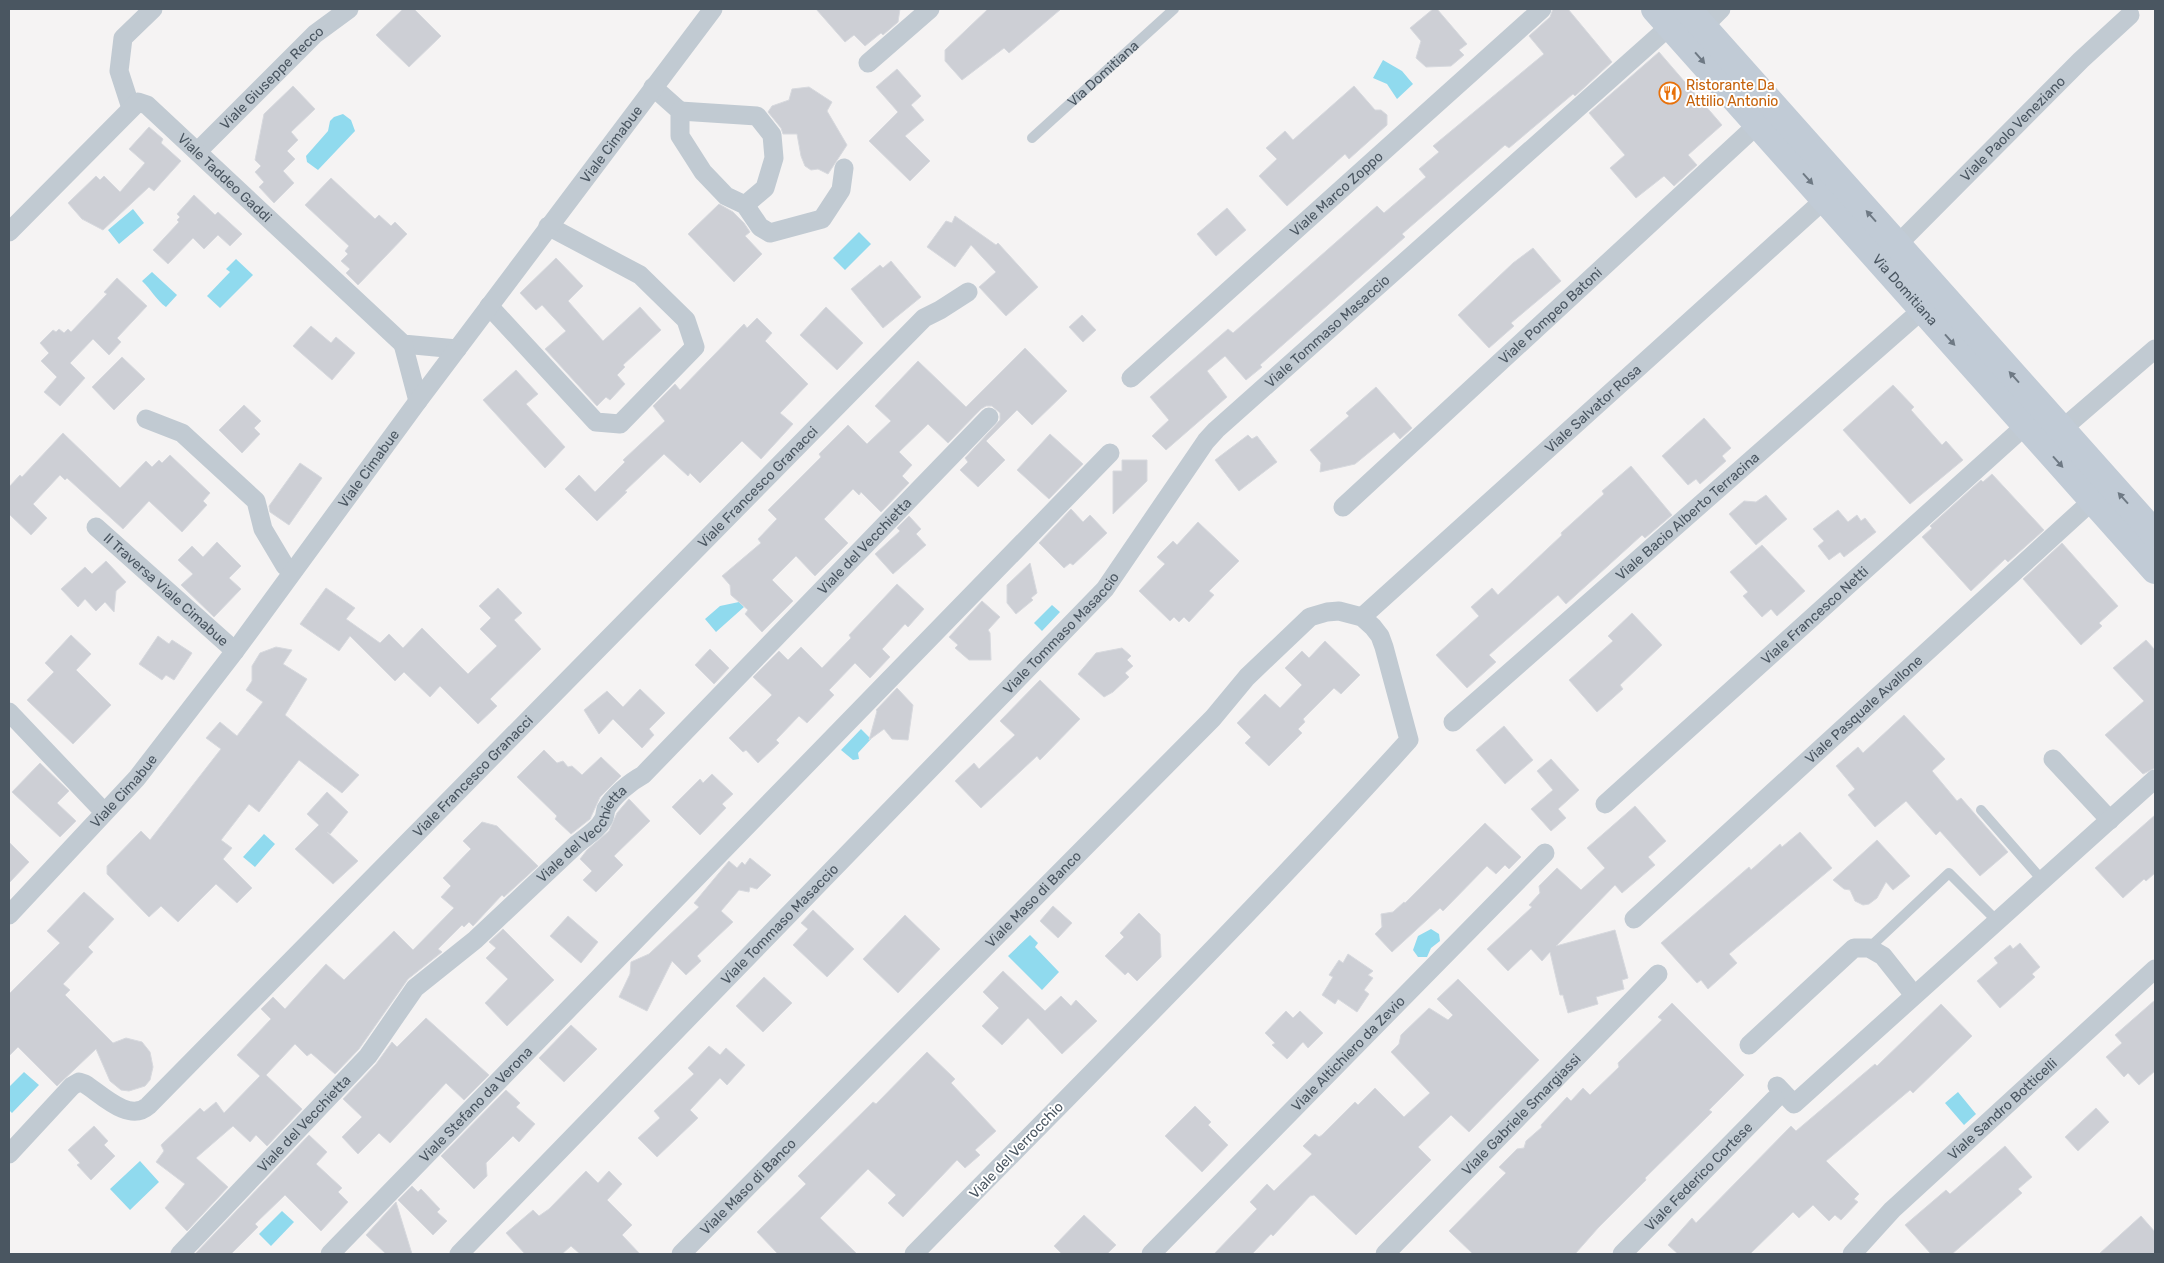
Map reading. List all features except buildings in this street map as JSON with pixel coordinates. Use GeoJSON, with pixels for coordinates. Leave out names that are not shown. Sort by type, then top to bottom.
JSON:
{"type":"FeatureCollection","features":[{"type":"Feature","properties":{"kind":"main road","name":"Via Domitiana"},"geometry":{"type":"LineString","coordinates":[[1687,16],[1897,245],[2155,534]]}},
{"type":"Feature","properties":{"kind":"main road","name":"Via Domitiana"},"geometry":{"type":"LineString","coordinates":[[1687,16],[1758,124],[2155,570]]}},
{"type":"Feature","properties":{"kind":"street"},"geometry":{"type":"LineString","coordinates":[[9,232],[131,108],[119,71],[123,38],[153,9]]}},
{"type":"Feature","properties":{"kind":"street","name":"Viale Giuseppe Recco"},"geometry":{"type":"LineString","coordinates":[[198,151],[315,34],[349,9]]}},
{"type":"Feature","properties":{"kind":"street","name":"Viale Cimabue"},"geometry":{"type":"LineString","coordinates":[[9,916],[137,778],[235,651],[457,348],[713,9]]}},
{"type":"Feature","properties":{"kind":"street"},"geometry":{"type":"LineString","coordinates":[[868,63],[930,9]]}},
{"type":"Feature","properties":{"kind":"street","name":"Viale Marco Zoppo"},"geometry":{"type":"LineString","coordinates":[[1131,378],[1542,9]]}},
{"type":"Feature","properties":{"kind":"street","name":"Viale Paolo Veneziano"},"geometry":{"type":"LineString","coordinates":[[1897,245],[2081,60],[2130,15]]}},
{"type":"Feature","properties":{"kind":"street","name":"Viale Tommaso Masaccio"},"geometry":{"type":"LineString","coordinates":[[459,1254],[1105,589],[1206,441],[1216,430],[1687,16]]}},
{"type":"Feature","properties":{"kind":"street"},"geometry":{"type":"LineString","coordinates":[[653,87],[680,111],[757,116],[772,135],[774,158],[765,188],[745,205]]}},
{"type":"Feature","properties":{"kind":"street","name":"Viale Taddeo Gaddi"},"geometry":{"type":"LineString","coordinates":[[131,108],[138,102],[148,105],[403,344]]}},
{"type":"Feature","properties":{"kind":"street"},"geometry":{"type":"LineString","coordinates":[[680,111],[680,136],[703,172],[726,196],[745,205],[760,227],[770,233],[822,219],[841,190],[844,168]]}},
{"type":"Feature","properties":{"kind":"street","name":"Viale Pompeo Batoni"},"geometry":{"type":"LineString","coordinates":[[1343,507],[1758,124]]}},
{"type":"Feature","properties":{"kind":"street","name":"Viale Salvator Rosa"},"geometry":{"type":"LineString","coordinates":[[1362,617],[1825,199]]}},
{"type":"Feature","properties":{"kind":"street"},"geometry":{"type":"LineString","coordinates":[[489,306],[596,422],[620,424],[695,347],[686,320],[640,275],[548,226]]}},
{"type":"Feature","properties":{"kind":"street","name":"Viale Francesco Granacci"},"geometry":{"type":"LineString","coordinates":[[9,1154],[72,1086],[79,1082],[126,1111],[139,1111],[148,1106],[924,318],[968,292]]}},
{"type":"Feature","properties":{"kind":"street","name":"Viale Bacio Alberto Terracina"},"geometry":{"type":"LineString","coordinates":[[1453,722],[1923,309]]}},
{"type":"Feature","properties":{"kind":"street"},"geometry":{"type":"LineString","coordinates":[[418,402],[403,344],[457,348]]}},
{"type":"Feature","properties":{"kind":"street"},"geometry":{"type":"LineString","coordinates":[[2062,430],[2155,349]]}},
{"type":"Feature","properties":{"kind":"street","name":"Viale del Vecchietta"},"geometry":{"type":"LineString","coordinates":[[180,1254],[368,1056],[415,988],[475,940],[594,830],[603,820],[605,811],[610,803],[633,781],[643,775],[989,417]]}},
{"type":"Feature","properties":{"kind":"street"},"geometry":{"type":"LineString","coordinates":[[146,419],[182,433],[256,501],[263,529],[285,566],[294,570]]}},
{"type":"Feature","properties":{"kind":"street","name":"Viale Francesco Netti"},"geometry":{"type":"LineString","coordinates":[[1605,804],[2026,425]]}},
{"type":"Feature","properties":{"kind":"street","name":"Viale Stefano da Verona"},"geometry":{"type":"LineString","coordinates":[[330,1254],[1110,453]]}},
{"type":"Feature","properties":{"kind":"street","name":"Viale Pasquale Avallone"},"geometry":{"type":"LineString","coordinates":[[1634,919],[2093,500]]}},
{"type":"Feature","properties":{"kind":"street","name":"II Traversa Viale Cimabue"},"geometry":{"type":"LineString","coordinates":[[96,527],[235,651]]}},
{"type":"Feature","properties":{"kind":"street","name":"Viale Maso di Banco"},"geometry":{"type":"LineString","coordinates":[[681,1254],[1212,718],[1247,677],[1310,617],[1339,611],[1362,617]]}},
{"type":"Feature","properties":{"kind":"street","name":"Viale del Verrocchio"},"geometry":{"type":"LineString","coordinates":[[914,1254],[1117,1046],[1142,1023],[1336,821],[1409,740],[1380,636],[1362,617]]}},
{"type":"Feature","properties":{"kind":"street"},"geometry":{"type":"LineString","coordinates":[[9,712],[104,812]]}},
{"type":"Feature","properties":{"kind":"street"},"geometry":{"type":"LineString","coordinates":[[2053,759],[2110,820]]}},
{"type":"Feature","properties":{"kind":"street"},"geometry":{"type":"LineString","coordinates":[[1749,1045],[1854,948],[1869,948],[1883,956],[1914,995],[1998,922],[2155,779]]}},
{"type":"Feature","properties":{"kind":"street","name":"Viale Altichiero da Zevio"},"geometry":{"type":"LineString","coordinates":[[1151,1254],[1545,853]]}},
{"type":"Feature","properties":{"kind":"street","name":"Viale Sandro Botticelli"},"geometry":{"type":"LineString","coordinates":[[1852,1254],[1892,1210],[2155,969]]}},
{"type":"Feature","properties":{"kind":"street","name":"Viale Gabriele Smargiassi"},"geometry":{"type":"LineString","coordinates":[[1385,1254],[1658,974]]}},
{"type":"Feature","properties":{"kind":"street","name":"Viale Federico Cortese"},"geometry":{"type":"LineString","coordinates":[[1622,1254],[1776,1092],[1794,1104],[1914,995]]}},
{"type":"Feature","properties":{"kind":"lane","name":"Via Domitiana"},"geometry":{"type":"LineString","coordinates":[[1032,138],[1174,9]]}},
{"type":"Feature","properties":{"kind":"lane"},"geometry":{"type":"LineString","coordinates":[[1981,810],[2043,881]]}},
{"type":"Feature","properties":{"kind":"lane"},"geometry":{"type":"LineString","coordinates":[[1869,948],[1948,873],[1998,922]]}},
{"type":"Feature","properties":{"kind":"water"},"geometry":{"type":"Polygon","coordinates":[[[1383,60],[1402,71],[1413,84],[1397,99],[1387,84],[1373,78],[1383,60]]]}},
{"type":"Feature","properties":{"kind":"water"},"geometry":{"type":"Polygon","coordinates":[[[343,114],[351,120],[355,131],[318,170],[307,162],[306,156],[328,131],[330,121],[334,117],[343,114]]]}},
{"type":"Feature","properties":{"kind":"water"},"geometry":{"type":"Polygon","coordinates":[[[133,209],[144,223],[119,244],[108,230],[133,209]]]}},
{"type":"Feature","properties":{"kind":"water"},"geometry":{"type":"Polygon","coordinates":[[[859,232],[871,244],[845,270],[833,258],[859,232]]]}},
{"type":"Feature","properties":{"kind":"water"},"geometry":{"type":"Polygon","coordinates":[[[236,259],[253,275],[220,308],[207,296],[230,272],[226,269],[236,259]]]}},
{"type":"Feature","properties":{"kind":"water"},"geometry":{"type":"Polygon","coordinates":[[[152,272],[177,295],[166,307],[142,281],[152,272]]]}},
{"type":"Feature","properties":{"kind":"water"},"geometry":{"type":"Polygon","coordinates":[[[739,602],[744,607],[716,632],[705,619],[720,606],[739,602]]]}},
{"type":"Feature","properties":{"kind":"water"},"geometry":{"type":"Polygon","coordinates":[[[1052,605],[1060,612],[1042,631],[1034,623],[1052,605]]]}},
{"type":"Feature","properties":{"kind":"water"},"geometry":{"type":"Polygon","coordinates":[[[861,729],[871,739],[858,753],[859,759],[853,760],[841,750],[861,729]]]}},
{"type":"Feature","properties":{"kind":"water"},"geometry":{"type":"Polygon","coordinates":[[[264,834],[275,844],[255,867],[243,857],[264,834]]]}},
{"type":"Feature","properties":{"kind":"water"},"geometry":{"type":"Polygon","coordinates":[[[1431,929],[1439,934],[1440,941],[1431,948],[1427,957],[1418,957],[1413,950],[1418,936],[1431,929]]]}},
{"type":"Feature","properties":{"kind":"water"},"geometry":{"type":"Polygon","coordinates":[[[1030,935],[1038,943],[1035,947],[1059,972],[1042,990],[1008,956],[1030,935]]]}},
{"type":"Feature","properties":{"kind":"water"},"geometry":{"type":"Polygon","coordinates":[[[24,1072],[39,1085],[12,1113],[9,1110],[9,1087],[24,1072]]]}},
{"type":"Feature","properties":{"kind":"water"},"geometry":{"type":"Polygon","coordinates":[[[1958,1092],[1976,1114],[1964,1125],[1945,1103],[1958,1092]]]}},
{"type":"Feature","properties":{"kind":"water"},"geometry":{"type":"Polygon","coordinates":[[[140,1161],[159,1182],[130,1210],[110,1189],[140,1161]]]}},
{"type":"Feature","properties":{"kind":"water"},"geometry":{"type":"Polygon","coordinates":[[[282,1211],[294,1222],[271,1246],[259,1234],[282,1211]]]}},
{"type":"Feature","properties":{"kind":"place","name":"Ristorante Da Attilio Antonio"},"geometry":{"type":"Point","coordinates":[1670,93]}}]}
